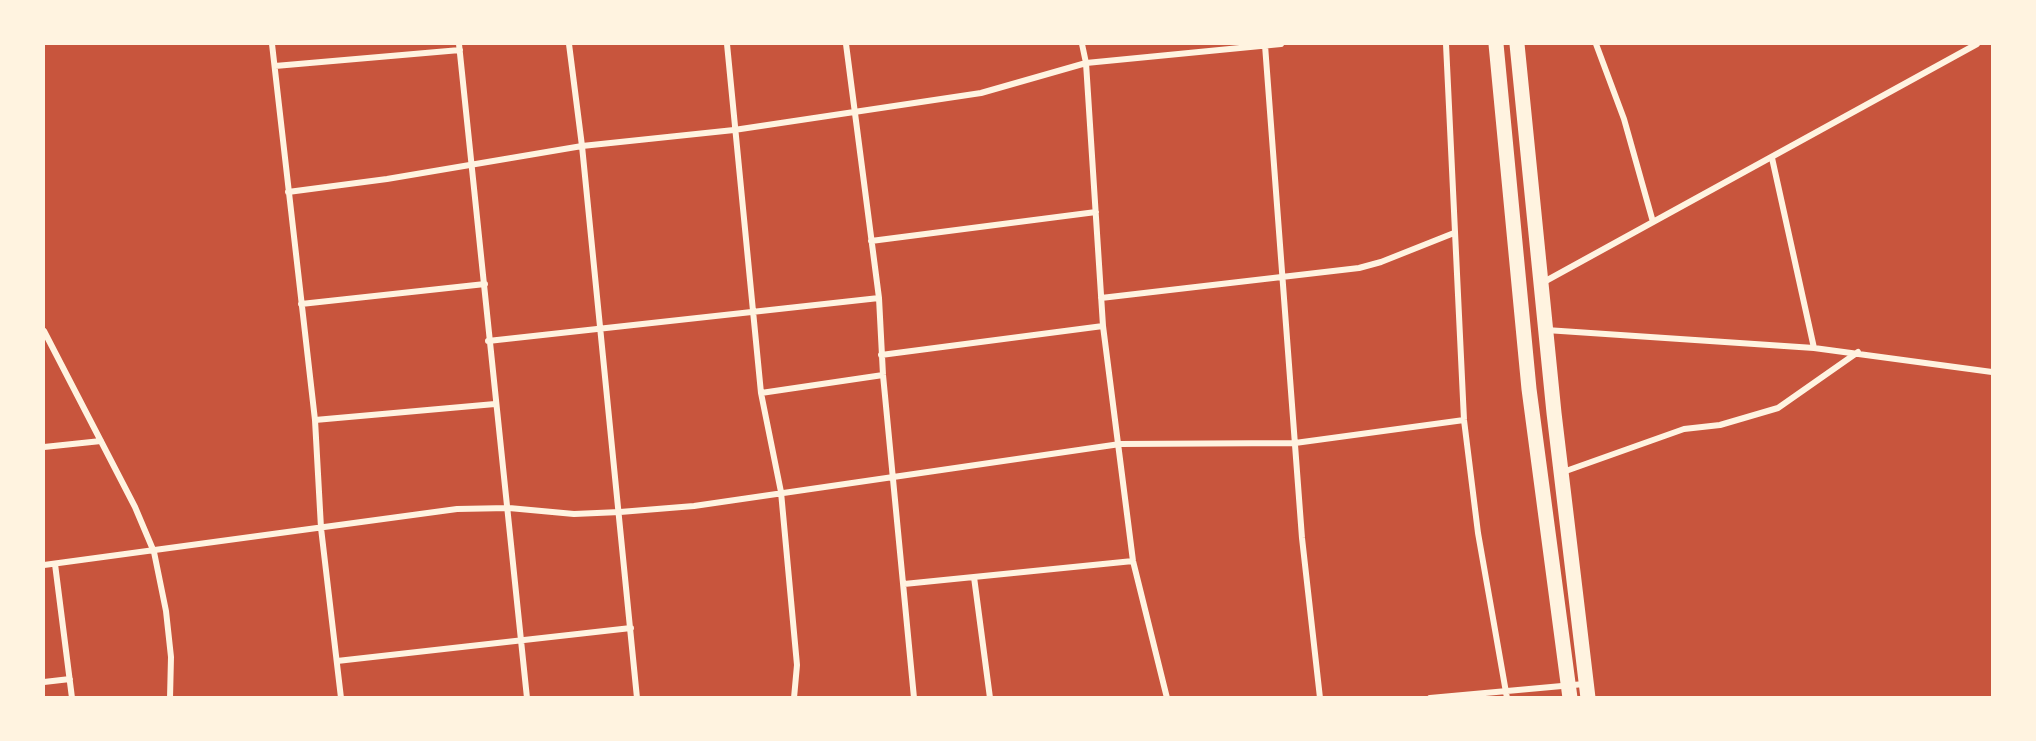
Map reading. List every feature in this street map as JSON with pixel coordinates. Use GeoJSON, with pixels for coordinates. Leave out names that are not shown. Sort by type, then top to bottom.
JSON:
{"type":"FeatureCollection","features":[{"type":"Feature","properties":{"kind":"main road"},"geometry":{"type":"LineString","coordinates":[[1496,44],[1526,361],[1569,692]]}},
{"type":"Feature","properties":{"kind":"main road"},"geometry":{"type":"LineString","coordinates":[[1517,44],[1560,473],[1588,691]]}},
{"type":"Feature","properties":{"kind":"main road"},"geometry":{"type":"LineString","coordinates":[[1526,361],[1548,359]]}},
{"type":"Feature","properties":{"kind":"street"},"geometry":{"type":"LineString","coordinates":[[272,44],[315,420],[321,528],[341,698]]}},
{"type":"Feature","properties":{"kind":"street"},"geometry":{"type":"LineString","coordinates":[[569,44],[582,146],[637,698]]}},
{"type":"Feature","properties":{"kind":"street"},"geometry":{"type":"LineString","coordinates":[[727,44],[734,130],[755,311],[761,393],[781,492],[797,665],[794,698]]}},
{"type":"Feature","properties":{"kind":"street"},"geometry":{"type":"LineString","coordinates":[[846,44],[879,298],[881,355],[914,698]]}},
{"type":"Feature","properties":{"kind":"street"},"geometry":{"type":"LineString","coordinates":[[1082,44],[1086,63],[1103,326],[1120,444],[1133,561],[1167,698]]}},
{"type":"Feature","properties":{"kind":"street"},"geometry":{"type":"LineString","coordinates":[[288,192],[472,166],[582,146],[734,130],[855,110],[981,93],[1086,63],[1281,44]]}},
{"type":"Feature","properties":{"kind":"street"},"geometry":{"type":"LineString","coordinates":[[1446,44],[1464,420],[1479,533],[1507,694]]}},
{"type":"Feature","properties":{"kind":"street"},"geometry":{"type":"LineString","coordinates":[[1596,44],[1624,119],[1653,222]]}},
{"type":"Feature","properties":{"kind":"street"},"geometry":{"type":"LineString","coordinates":[[1542,283],[1977,44]]}},
{"type":"Feature","properties":{"kind":"street"},"geometry":{"type":"LineString","coordinates":[[1265,45],[1295,443],[1320,698]]}},
{"type":"Feature","properties":{"kind":"street"},"geometry":{"type":"LineString","coordinates":[[275,66],[460,47],[485,284],[488,341],[508,507],[527,698]]}},
{"type":"Feature","properties":{"kind":"street"},"geometry":{"type":"LineString","coordinates":[[1772,158],[1814,348]]}},
{"type":"Feature","properties":{"kind":"street"},"geometry":{"type":"LineString","coordinates":[[871,240],[1096,212]]}},
{"type":"Feature","properties":{"kind":"street"},"geometry":{"type":"LineString","coordinates":[[1101,298],[1359,268],[1382,262],[1454,233]]}},
{"type":"Feature","properties":{"kind":"street"},"geometry":{"type":"LineString","coordinates":[[301,304],[485,284]]}},
{"type":"Feature","properties":{"kind":"street"},"geometry":{"type":"LineString","coordinates":[[488,341],[879,298]]}},
{"type":"Feature","properties":{"kind":"street"},"geometry":{"type":"LineString","coordinates":[[881,355],[1103,326]]}},
{"type":"Feature","properties":{"kind":"street"},"geometry":{"type":"LineString","coordinates":[[1546,330],[1858,352],[1992,372]]}},
{"type":"Feature","properties":{"kind":"street"},"geometry":{"type":"LineString","coordinates":[[44,331],[135,507],[154,552],[166,610],[171,657],[170,698]]}},
{"type":"Feature","properties":{"kind":"street"},"geometry":{"type":"LineString","coordinates":[[1560,473],[1622,449],[1684,429],[1720,425],[1778,408],[1858,352]]}},
{"type":"Feature","properties":{"kind":"street"},"geometry":{"type":"LineString","coordinates":[[761,393],[883,375]]}},
{"type":"Feature","properties":{"kind":"street"},"geometry":{"type":"LineString","coordinates":[[315,420],[495,404]]}},
{"type":"Feature","properties":{"kind":"street"},"geometry":{"type":"LineString","coordinates":[[44,565],[154,552],[458,509],[508,507],[574,514],[694,506],[1120,444],[1295,443],[1464,420]]}},
{"type":"Feature","properties":{"kind":"street"},"geometry":{"type":"LineString","coordinates":[[44,447],[101,441]]}},
{"type":"Feature","properties":{"kind":"street"},"geometry":{"type":"LineString","coordinates":[[904,584],[1133,561]]}},
{"type":"Feature","properties":{"kind":"street"},"geometry":{"type":"LineString","coordinates":[[55,564],[72,698]]}},
{"type":"Feature","properties":{"kind":"street"},"geometry":{"type":"LineString","coordinates":[[974,577],[990,698]]}},
{"type":"Feature","properties":{"kind":"street"},"geometry":{"type":"LineString","coordinates":[[338,661],[631,628]]}},
{"type":"Feature","properties":{"kind":"street"},"geometry":{"type":"LineString","coordinates":[[44,682],[70,679]]}},
{"type":"Feature","properties":{"kind":"street"},"geometry":{"type":"LineString","coordinates":[[1430,698],[1588,691]]}}]}
